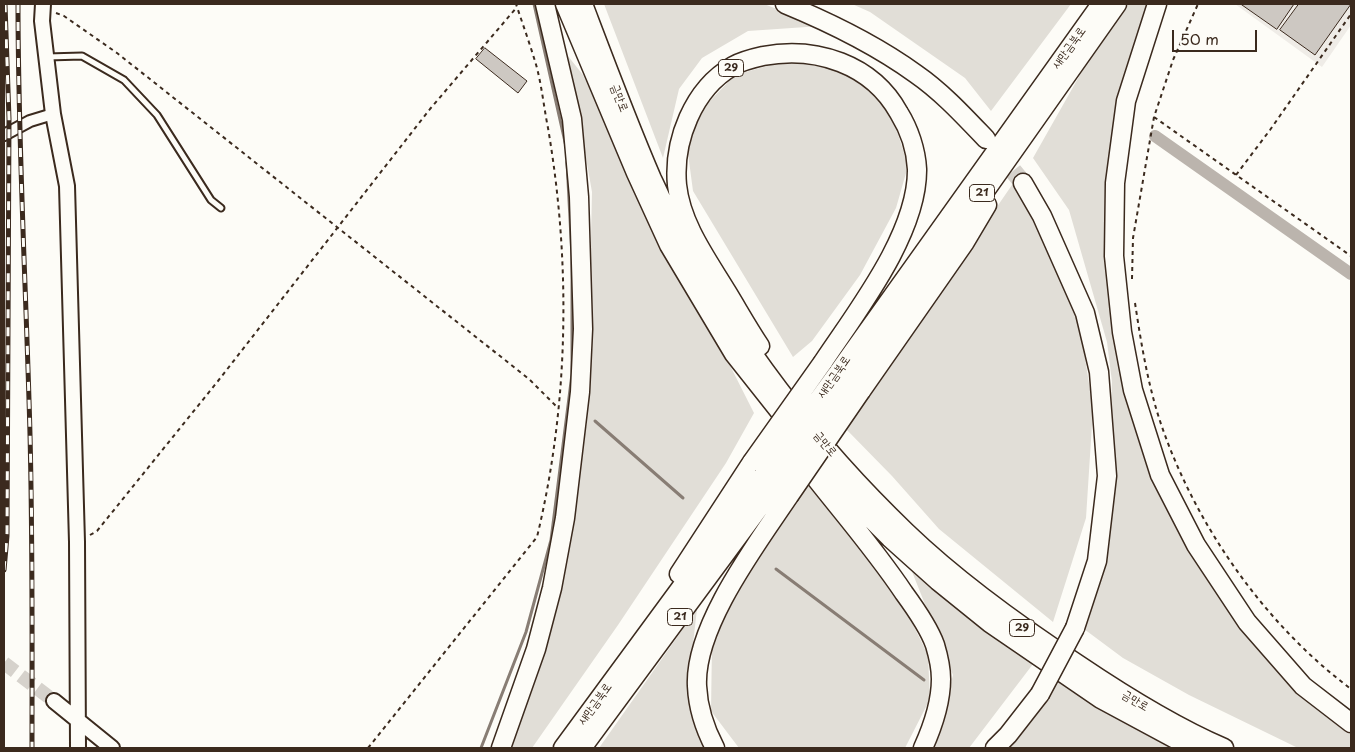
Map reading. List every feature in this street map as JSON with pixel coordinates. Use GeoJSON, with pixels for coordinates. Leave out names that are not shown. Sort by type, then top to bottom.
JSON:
{"type":"FeatureCollection","features":[{"type":"Feature","properties":{"kind":"highway"},"geometry":{"type":"LineString","coordinates":[[501,748],[536,649],[552,588],[565,518],[580,392],[583,329],[579,197],[572,119],[545,4]]}},
{"type":"Feature","properties":{"kind":"highway","name":"금만로"},"geometry":{"type":"LineString","coordinates":[[566,4],[632,164],[669,245],[734,354],[841,489],[938,582],[1017,643],[1101,699],[1192,748]]}},
{"type":"Feature","properties":{"kind":"highway","name":"금만로"},"geometry":{"type":"LineString","coordinates":[[583,4],[637,143],[675,228],[727,318],[772,381],[847,471],[907,532],[1025,630],[1099,679],[1166,719],[1224,748]]}},
{"type":"Feature","properties":{"kind":"highway"},"geometry":{"type":"LineString","coordinates":[[785,4],[851,34],[917,75],[953,106],[986,139]]}},
{"type":"Feature","properties":{"kind":"highway","name":"새만금북로"},"geometry":{"type":"LineString","coordinates":[[849,383],[1101,4]]}},
{"type":"Feature","properties":{"kind":"highway","name":"새만금북로"},"geometry":{"type":"LineString","coordinates":[[582,748],[776,486],[1117,4]]}},
{"type":"Feature","properties":{"kind":"highway"},"geometry":{"type":"LineString","coordinates":[[1157,4],[1126,101],[1115,183],[1114,256],[1122,332],[1134,390],[1160,475],[1201,553],[1246,622],[1303,686],[1351,723]]}},
{"type":"Feature","properties":{"kind":"highway","name":"29"},"geometry":{"type":"LineString","coordinates":[[584,719],[752,462],[823,362],[873,287],[896,247],[908,219],[917,169],[907,126],[894,103],[858,70],[835,60],[809,53],[782,52],[755,58],[733,66],[711,84],[695,104],[684,128],[677,158],[677,186],[684,212],[700,248],[758,342],[847,471]]}},
{"type":"Feature","properties":{"kind":"highway"},"geometry":{"type":"LineString","coordinates":[[994,748],[1008,735],[1040,694],[1075,628],[1097,561],[1107,476],[1099,372],[1085,313],[1042,216],[1022,182]]}},
{"type":"Feature","properties":{"kind":"highway"},"geometry":{"type":"LineString","coordinates":[[701,300],[767,415],[889,571],[917,611],[935,645],[941,678],[939,705],[923,748]]}},
{"type":"Feature","properties":{"kind":"highway"},"geometry":{"type":"LineString","coordinates":[[715,748],[702,720],[697,686],[700,659],[708,633],[776,486],[849,383]]}},
{"type":"Feature","properties":{"kind":"highway","name":"새만금북로"},"geometry":{"type":"LineString","coordinates":[[563,748],[711,550],[776,486]]}},
{"type":"Feature","properties":{"kind":"street"},"geometry":{"type":"LineString","coordinates":[[43,5],[42,22],[53,114],[67,186],[77,542],[78,748]]}},
{"type":"Feature","properties":{"kind":"street"},"geometry":{"type":"LineString","coordinates":[[4,135],[30,121],[53,114]]}},
{"type":"Feature","properties":{"kind":"street"},"geometry":{"type":"LineString","coordinates":[[54,702],[112,748]]}},
{"type":"Feature","properties":{"kind":"lane"},"geometry":{"type":"LineString","coordinates":[[46,58],[82,56],[124,80],[157,114],[211,200],[221,208]]}},
{"type":"Feature","properties":{"kind":"path"},"geometry":{"type":"LineString","coordinates":[[1132,286],[1133,238],[1154,117],[1173,60],[1198,4]]}},
{"type":"Feature","properties":{"kind":"path"},"geometry":{"type":"LineString","coordinates":[[43,5],[64,16],[117,52],[528,379],[558,408]]}},
{"type":"Feature","properties":{"kind":"path"},"geometry":{"type":"LineString","coordinates":[[77,542],[97,531],[430,109],[516,5]]}},
{"type":"Feature","properties":{"kind":"path"},"geometry":{"type":"LineString","coordinates":[[368,748],[537,537],[546,501],[563,367],[562,246],[556,174],[537,69],[516,5]]}},
{"type":"Feature","properties":{"kind":"path"},"geometry":{"type":"LineString","coordinates":[[1236,175],[1270,130],[1351,14]]}},
{"type":"Feature","properties":{"kind":"path"},"geometry":{"type":"LineString","coordinates":[[1154,117],[1351,256]]}},
{"type":"Feature","properties":{"kind":"path"},"geometry":{"type":"LineString","coordinates":[[1133,295],[1144,360],[1153,393],[1160,418],[1185,483],[1220,545],[1257,598],[1297,642],[1351,690]]}},
{"type":"Feature","properties":{"kind":"shaded area"},"geometry":{"type":"Polygon","coordinates":[[[604,4],[764,4],[821,26],[748,31],[702,58],[679,89],[663,158],[604,4]]]}},
{"type":"Feature","properties":{"kind":"shaded area"},"geometry":{"type":"Polygon","coordinates":[[[852,4],[1071,4],[991,111],[965,78],[870,12],[852,4]]]}},
{"type":"Feature","properties":{"kind":"shaded area"},"geometry":{"type":"Polygon","coordinates":[[[1129,4],[1149,4],[1111,144],[1113,312],[1134,417],[1191,554],[1262,651],[1351,731],[1351,748],[1298,748],[1189,695],[1123,658],[1084,629],[1104,559],[1112,382],[1107,342],[1069,210],[1033,158],[1085,66],[1129,4]]]}},
{"type":"Feature","properties":{"kind":"shaded area"},"geometry":{"type":"Polygon","coordinates":[[[1235,4],[1351,4],[1351,25],[1322,67],[1235,4]]]}},
{"type":"Feature","properties":{"kind":"shaded area"},"geometry":{"type":"Polygon","coordinates":[[[568,56],[583,75],[754,413],[726,463],[618,625],[532,748],[505,748],[547,642],[587,422],[592,192],[568,56]]]}},
{"type":"Feature","properties":{"kind":"shaded area"},"geometry":{"type":"Polygon","coordinates":[[[785,61],[835,69],[873,92],[894,121],[908,166],[896,208],[860,275],[812,341],[793,357],[693,191],[687,146],[705,106],[735,75],[785,61]]]}},
{"type":"Feature","properties":{"kind":"shaded area"},"geometry":{"type":"Polygon","coordinates":[[[1014,182],[1044,242],[1079,320],[1093,409],[1086,518],[1053,622],[939,529],[892,476],[845,428],[1014,182]]]}},
{"type":"Feature","properties":{"kind":"shaded area"},"geometry":{"type":"Polygon","coordinates":[[[809,483],[899,596],[928,655],[930,699],[905,748],[739,748],[711,711],[712,644],[751,565],[809,483]]]}},
{"type":"Feature","properties":{"kind":"shaded area"},"geometry":{"type":"Polygon","coordinates":[[[909,564],[1033,664],[969,748],[930,748],[940,726],[953,675],[909,564]]]}},
{"type":"Feature","properties":{"kind":"shaded area"},"geometry":{"type":"Polygon","coordinates":[[[697,609],[688,688],[705,748],[599,748],[697,609]]]}},
{"type":"Feature","properties":{"kind":"shaded area"},"geometry":{"type":"Polygon","coordinates":[[[1056,679],[1182,748],[1005,748],[1034,717],[1056,679]]]}},
{"type":"Feature","properties":{"kind":"building"},"geometry":{"type":"Polygon","coordinates":[[[1241,4],[1294,4],[1277,29],[1241,4]]]}},
{"type":"Feature","properties":{"kind":"building"},"geometry":{"type":"Polygon","coordinates":[[[1299,4],[1351,4],[1315,55],[1280,30],[1299,4]]]}},
{"type":"Feature","properties":{"kind":"building"},"geometry":{"type":"Polygon","coordinates":[[[485,48],[527,81],[518,93],[476,59],[485,48]]]}},
{"type":"Feature","properties":{"kind":"waterway"},"geometry":{"type":"LineString","coordinates":[[534,4],[567,151]]}},
{"type":"Feature","properties":{"kind":"waterway"},"geometry":{"type":"LineString","coordinates":[[1155,136],[1351,274]]}},
{"type":"Feature","properties":{"kind":"waterway"},"geometry":{"type":"LineString","coordinates":[[481,748],[526,632],[551,540],[572,374],[572,257],[567,162]]}},
{"type":"Feature","properties":{"kind":"waterway"},"geometry":{"type":"LineString","coordinates":[[595,421],[683,498]]}},
{"type":"Feature","properties":{"kind":"waterway"},"geometry":{"type":"LineString","coordinates":[[776,569],[924,680]]}},
{"type":"Feature","properties":{"kind":"tunnel"},"geometry":{"type":"LineString","coordinates":[[996,150],[1023,183]]}},
{"type":"Feature","properties":{"kind":"tunnel"},"geometry":{"type":"LineString","coordinates":[[4,663],[54,701]]}},
{"type":"Feature","properties":{"kind":"railway"},"geometry":{"type":"LineString","coordinates":[[4,570],[7,536],[9,119],[5,4]]}},
{"type":"Feature","properties":{"kind":"railway"},"geometry":{"type":"LineString","coordinates":[[18,4],[20,152],[31,487],[32,748]]}}]}
